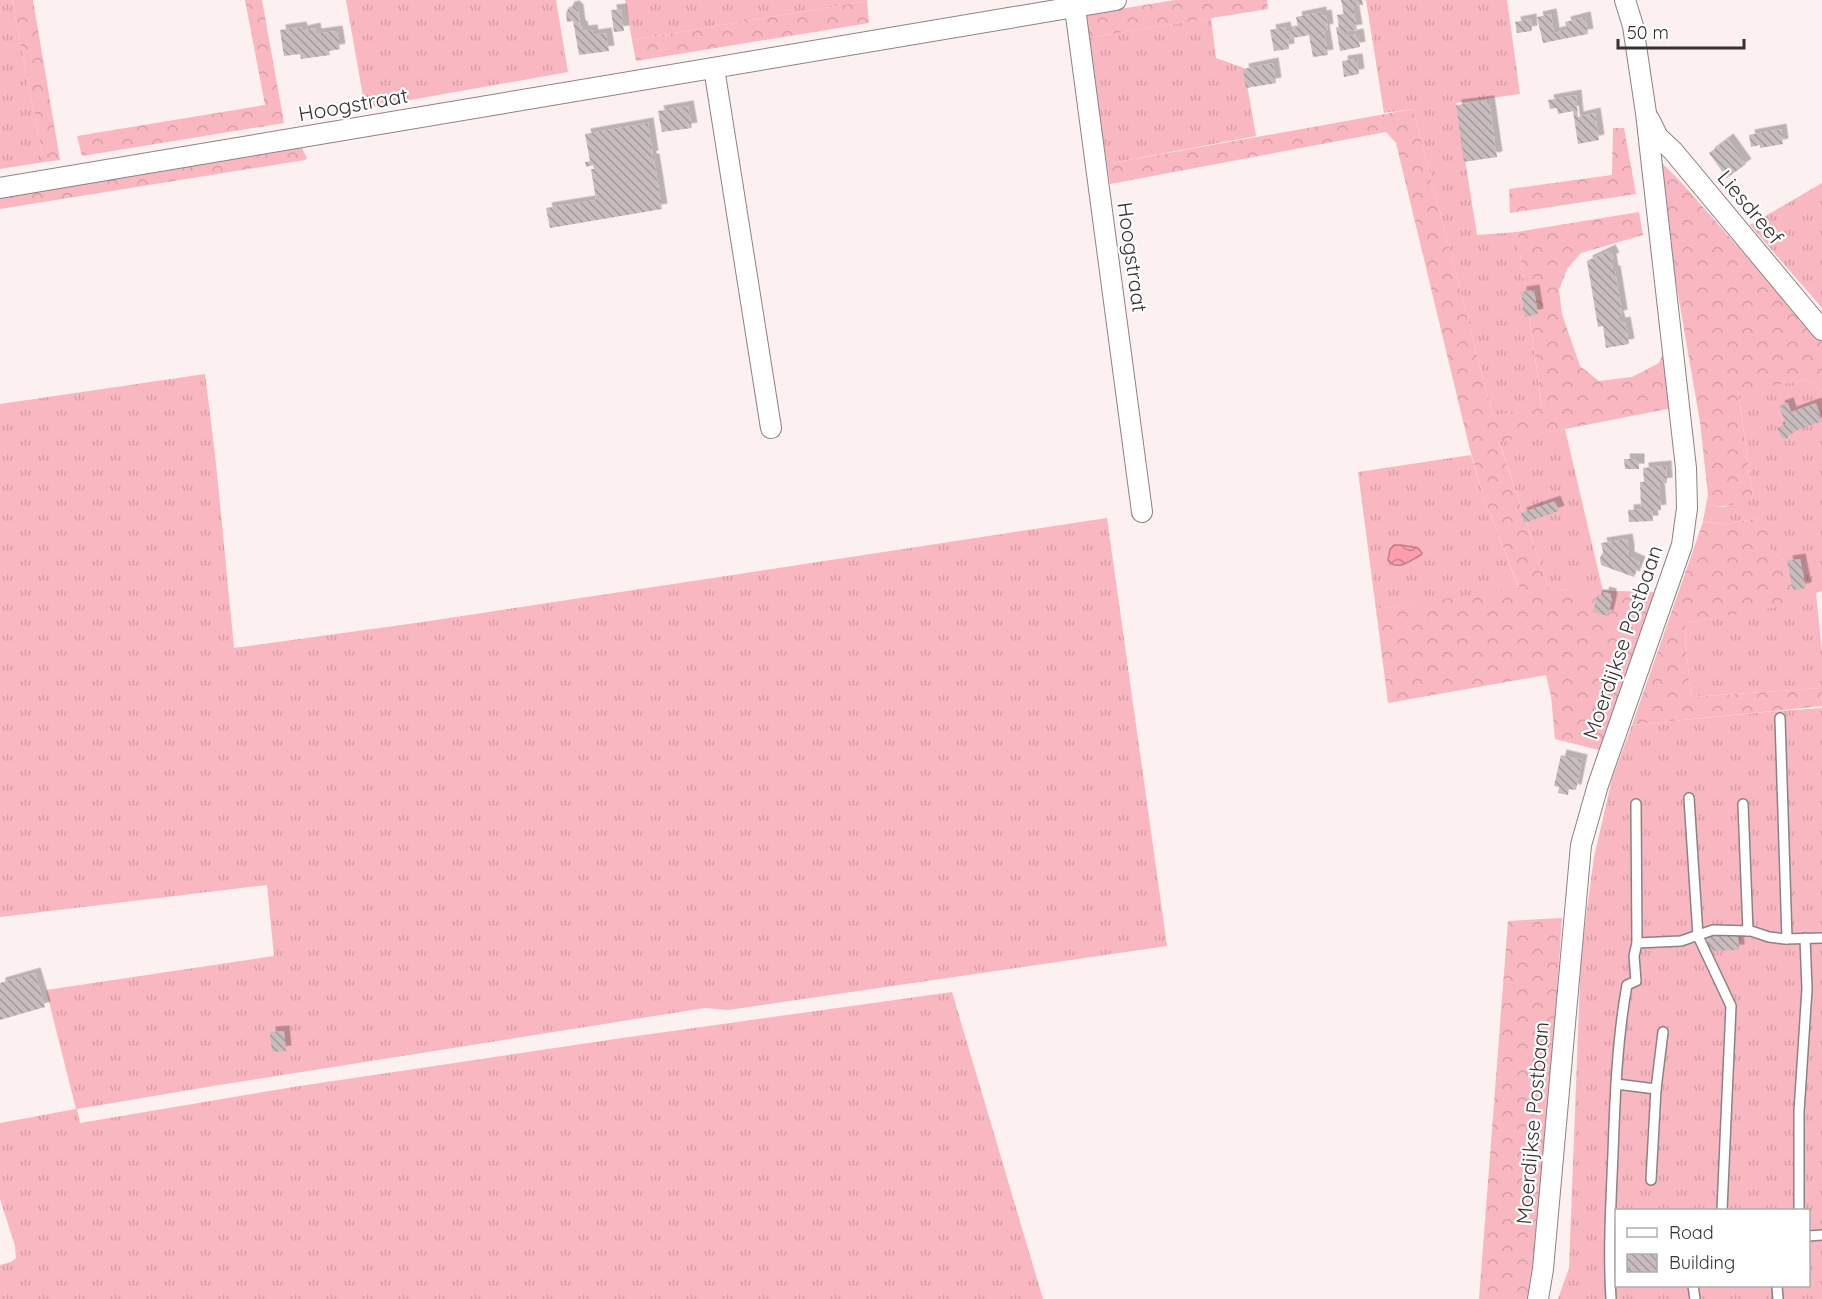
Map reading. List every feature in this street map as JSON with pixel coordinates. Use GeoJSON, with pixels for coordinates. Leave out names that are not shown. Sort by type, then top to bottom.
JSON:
{"type":"FeatureCollection","features":[{"type":"Feature","properties":{"kind":"street","name":"Hoogstraat"},"geometry":{"type":"LineString","coordinates":[[0,188],[1116,0]]}},
{"type":"Feature","properties":{"kind":"street","name":"Moerdijkse Postbaan"},"geometry":{"type":"LineString","coordinates":[[1538,1299],[1543,1269],[1581,845],[1598,785],[1682,545],[1687,508],[1686,468],[1646,112],[1633,26],[1625,0]]}},
{"type":"Feature","properties":{"kind":"street","name":"Hoogstraat"},"geometry":{"type":"LineString","coordinates":[[1076,8],[1142,513]]}},
{"type":"Feature","properties":{"kind":"street"},"geometry":{"type":"LineString","coordinates":[[714,68],[771,428]]}},
{"type":"Feature","properties":{"kind":"street","name":"Liesdreef"},"geometry":{"type":"LineString","coordinates":[[1646,112],[1658,137],[1673,151],[1822,330]]}},
{"type":"Feature","properties":{"kind":"lane"},"geometry":{"type":"LineString","coordinates":[[1780,718],[1787,939]]}},
{"type":"Feature","properties":{"kind":"lane"},"geometry":{"type":"LineString","coordinates":[[1689,798],[1698,936],[1731,1006],[1722,1209]]}},
{"type":"Feature","properties":{"kind":"lane"},"geometry":{"type":"LineString","coordinates":[[1611,1299],[1616,1084],[1622,1011],[1627,985],[1636,981],[1634,956],[1637,943],[1636,804]]}},
{"type":"Feature","properties":{"kind":"lane"},"geometry":{"type":"LineString","coordinates":[[1743,804],[1748,931]]}},
{"type":"Feature","properties":{"kind":"lane"},"geometry":{"type":"LineString","coordinates":[[1637,943],[1681,941],[1713,930],[1748,931],[1787,939],[1822,938]]}},
{"type":"Feature","properties":{"kind":"lane"},"geometry":{"type":"LineString","coordinates":[[1799,1209],[1799,1112],[1807,989],[1805,938]]}},
{"type":"Feature","properties":{"kind":"lane"},"geometry":{"type":"LineString","coordinates":[[1651,1180],[1656,1089],[1663,1032]]}},
{"type":"Feature","properties":{"kind":"lane"},"geometry":{"type":"LineString","coordinates":[[1616,1084],[1656,1089]]}},
{"type":"Feature","properties":{"kind":"green space"},"geometry":{"type":"Polygon","coordinates":[[[0,0],[12,0],[44,162],[0,169],[0,0]]]}},
{"type":"Feature","properties":{"kind":"green space"},"geometry":{"type":"Polygon","coordinates":[[[12,0],[33,0],[60,160],[44,162],[12,0]]]}},
{"type":"Feature","properties":{"kind":"green space"},"geometry":{"type":"Polygon","coordinates":[[[245,0],[262,0],[284,123],[82,156],[77,136],[265,105],[245,0]]]}},
{"type":"Feature","properties":{"kind":"green space"},"geometry":{"type":"Polygon","coordinates":[[[346,0],[556,0],[568,72],[365,108],[346,0]]]}},
{"type":"Feature","properties":{"kind":"green space"},"geometry":{"type":"Polygon","coordinates":[[[625,0],[867,0],[867,1],[632,40],[625,0]]]}},
{"type":"Feature","properties":{"kind":"green space"},"geometry":{"type":"Polygon","coordinates":[[[1175,0],[1267,0],[1268,9],[1087,38],[1083,15],[1175,0]]]}},
{"type":"Feature","properties":{"kind":"green space"},"geometry":{"type":"Polygon","coordinates":[[[1366,0],[1507,0],[1520,94],[1456,103],[1477,235],[1517,232],[1542,407],[1493,416],[1413,109],[1384,113],[1366,0]]]}},
{"type":"Feature","properties":{"kind":"green space"},"geometry":{"type":"Polygon","coordinates":[[[867,1],[869,23],[636,61],[632,40],[867,1]]]}},
{"type":"Feature","properties":{"kind":"green space"},"geometry":{"type":"Polygon","coordinates":[[[1211,18],[1216,58],[1244,68],[1256,136],[1107,164],[1087,38],[1211,18]]]}},
{"type":"Feature","properties":{"kind":"green space"},"geometry":{"type":"Polygon","coordinates":[[[1413,109],[1493,416],[1542,406],[1517,232],[1639,212],[1643,235],[1581,253],[1567,269],[1559,290],[1562,314],[1580,366],[1599,381],[1632,377],[1659,363],[1663,353],[1672,408],[1499,442],[1549,589],[1656,592],[1599,750],[1555,739],[1551,696],[1546,675],[1388,703],[1376,609],[1519,588],[1483,495],[1469,446],[1396,143],[1386,132],[1110,184],[1107,164],[1413,109]]]}},
{"type":"Feature","properties":{"kind":"green space"},"geometry":{"type":"Polygon","coordinates":[[[1613,128],[1624,128],[1636,194],[1510,213],[1509,189],[1612,175],[1613,128]]]}},
{"type":"Feature","properties":{"kind":"green space"},"geometry":{"type":"Polygon","coordinates":[[[300,144],[307,158],[305,160],[0,209],[0,194],[300,144]]]}},
{"type":"Feature","properties":{"kind":"green space"},"geometry":{"type":"Polygon","coordinates":[[[1654,155],[1680,181],[1822,342],[1822,392],[1809,380],[1738,391],[1753,497],[1730,505],[1706,505],[1708,495],[1700,422],[1654,155]]]}},
{"type":"Feature","properties":{"kind":"green space"},"geometry":{"type":"Polygon","coordinates":[[[1822,183],[1822,308],[1750,225],[1822,183]]]}},
{"type":"Feature","properties":{"kind":"green space"},"geometry":{"type":"Polygon","coordinates":[[[205,374],[234,648],[423,622],[1107,518],[1167,946],[728,1010],[705,1008],[219,1085],[77,1109],[80,1123],[293,1087],[952,992],[1043,1299],[0,1299],[0,1265],[16,1258],[15,1246],[0,1199],[0,1123],[76,1109],[46,990],[274,956],[267,885],[0,917],[0,404],[205,374]]]}},
{"type":"Feature","properties":{"kind":"green space"},"geometry":{"type":"Polygon","coordinates":[[[1809,380],[1822,392],[1822,591],[1816,593],[1822,652],[1822,688],[1691,697],[1685,636],[1686,623],[1795,603],[1783,560],[1770,549],[1759,518],[1726,524],[1703,522],[1706,505],[1724,507],[1753,497],[1738,390],[1809,380]]]}},
{"type":"Feature","properties":{"kind":"green space"},"geometry":{"type":"Polygon","coordinates":[[[1565,429],[1603,591],[1549,589],[1499,441],[1565,429]]]}},
{"type":"Feature","properties":{"kind":"green space"},"geometry":{"type":"Polygon","coordinates":[[[1471,455],[1483,495],[1519,589],[1376,609],[1358,472],[1471,455]]]}},
{"type":"Feature","properties":{"kind":"green space"},"geometry":{"type":"Polygon","coordinates":[[[1759,518],[1769,525],[1770,549],[1783,560],[1793,563],[1795,604],[1686,623],[1685,636],[1691,697],[1822,688],[1822,706],[1632,725],[1703,522],[1726,524],[1759,518]]]}},
{"type":"Feature","properties":{"kind":"green space"},"geometry":{"type":"Polygon","coordinates":[[[1822,708],[1822,1299],[1558,1299],[1569,1268],[1581,955],[1594,857],[1612,779],[1632,725],[1822,708]]]}},
{"type":"Feature","properties":{"kind":"green space"},"geometry":{"type":"Polygon","coordinates":[[[1562,918],[1544,1189],[1530,1299],[1479,1299],[1508,921],[1562,918]]]}},
{"type":"Feature","properties":{"kind":"water"},"geometry":{"type":"Polygon","coordinates":[[[1394,545],[1418,548],[1422,553],[1408,562],[1395,565],[1388,560],[1390,549],[1394,545]]]}},
{"type":"Feature","properties":{"kind":"building"},"geometry":{"type":"Polygon","coordinates":[[[1341,0],[1362,0],[1363,5],[1353,6],[1357,30],[1347,31],[1348,36],[1358,34],[1360,47],[1340,51],[1336,27],[1339,27],[1337,15],[1344,14],[1341,0]]]}},
{"type":"Feature","properties":{"kind":"building"},"geometry":{"type":"Polygon","coordinates":[[[574,6],[578,10],[583,31],[592,30],[593,35],[606,33],[609,51],[579,55],[573,21],[567,22],[566,13],[569,7],[574,6]]]}},
{"type":"Feature","properties":{"kind":"building"},"geometry":{"type":"Polygon","coordinates":[[[621,9],[624,31],[614,32],[611,10],[621,9]]]}},
{"type":"Feature","properties":{"kind":"building"},"geometry":{"type":"Polygon","coordinates":[[[1321,12],[1321,16],[1326,15],[1328,29],[1324,30],[1328,55],[1313,57],[1309,35],[1288,39],[1289,49],[1274,51],[1270,30],[1285,27],[1286,32],[1293,31],[1292,28],[1298,27],[1296,17],[1321,12]]]}},
{"type":"Feature","properties":{"kind":"building"},"geometry":{"type":"Polygon","coordinates":[[[1551,14],[1554,33],[1567,30],[1565,22],[1585,17],[1588,34],[1543,43],[1537,17],[1551,14]]]}},
{"type":"Feature","properties":{"kind":"building"},"geometry":{"type":"Polygon","coordinates":[[[1531,19],[1532,31],[1517,33],[1515,22],[1531,19]]]}},
{"type":"Feature","properties":{"kind":"building"},"geometry":{"type":"Polygon","coordinates":[[[301,27],[302,31],[315,28],[316,34],[337,31],[340,49],[329,51],[330,55],[301,59],[300,54],[284,56],[280,30],[301,27]]]}},
{"type":"Feature","properties":{"kind":"building"},"geometry":{"type":"Polygon","coordinates":[[[1357,59],[1359,74],[1344,77],[1342,61],[1357,59]]]}},
{"type":"Feature","properties":{"kind":"building"},"geometry":{"type":"Polygon","coordinates":[[[1273,63],[1276,83],[1246,88],[1243,69],[1273,63]]]}},
{"type":"Feature","properties":{"kind":"building"},"geometry":{"type":"Polygon","coordinates":[[[1576,95],[1578,117],[1595,113],[1599,140],[1578,144],[1573,111],[1558,114],[1557,108],[1550,109],[1548,100],[1576,95]]]}},
{"type":"Feature","properties":{"kind":"building"},"geometry":{"type":"Polygon","coordinates":[[[1489,101],[1497,157],[1464,162],[1456,105],[1489,101]]]}},
{"type":"Feature","properties":{"kind":"building"},"geometry":{"type":"Polygon","coordinates":[[[688,106],[692,128],[662,132],[658,111],[688,106]]]}},
{"type":"Feature","properties":{"kind":"building"},"geometry":{"type":"Polygon","coordinates":[[[648,123],[653,156],[651,159],[654,159],[662,209],[550,228],[546,208],[596,200],[591,169],[594,169],[593,165],[586,167],[585,162],[590,161],[585,134],[648,123]]]}},
{"type":"Feature","properties":{"kind":"building"},"geometry":{"type":"Polygon","coordinates":[[[1781,129],[1783,144],[1760,148],[1760,145],[1751,147],[1749,135],[1781,129]]]}},
{"type":"Feature","properties":{"kind":"building"},"geometry":{"type":"Polygon","coordinates":[[[1728,139],[1746,164],[1727,178],[1709,153],[1728,139]]]}},
{"type":"Feature","properties":{"kind":"building"},"geometry":{"type":"Polygon","coordinates":[[[1610,250],[1614,258],[1611,259],[1622,315],[1618,316],[1620,323],[1625,322],[1629,344],[1606,348],[1603,326],[1598,327],[1587,261],[1610,250]]]}},
{"type":"Feature","properties":{"kind":"building"},"geometry":{"type":"Polygon","coordinates":[[[1534,290],[1538,314],[1525,317],[1521,292],[1534,290]]]}},
{"type":"Feature","properties":{"kind":"building"},"geometry":{"type":"Polygon","coordinates":[[[1788,403],[1791,412],[1816,403],[1822,421],[1790,433],[1787,439],[1782,438],[1777,428],[1786,424],[1779,406],[1788,403]]]}},
{"type":"Feature","properties":{"kind":"building"},"geometry":{"type":"Polygon","coordinates":[[[1624,459],[1639,459],[1639,469],[1625,469],[1624,459]]]}},
{"type":"Feature","properties":{"kind":"building"},"geometry":{"type":"Polygon","coordinates":[[[1666,466],[1667,483],[1659,484],[1661,510],[1652,511],[1653,521],[1629,522],[1628,510],[1641,509],[1640,482],[1644,482],[1643,468],[1666,466]]]}},
{"type":"Feature","properties":{"kind":"building"},"geometry":{"type":"Polygon","coordinates":[[[1555,501],[1559,511],[1524,523],[1521,513],[1555,501]]]}},
{"type":"Feature","properties":{"kind":"building"},"geometry":{"type":"Polygon","coordinates":[[[1627,539],[1629,557],[1640,562],[1634,577],[1601,565],[1600,558],[1603,552],[1601,543],[1627,539]]]}},
{"type":"Feature","properties":{"kind":"building"},"geometry":{"type":"Polygon","coordinates":[[[1800,559],[1806,588],[1793,590],[1787,561],[1800,559]]]}},
{"type":"Feature","properties":{"kind":"building"},"geometry":{"type":"Polygon","coordinates":[[[1604,592],[1611,594],[1612,598],[1608,616],[1593,612],[1597,595],[1603,595],[1604,592]]]}},
{"type":"Feature","properties":{"kind":"building"},"geometry":{"type":"Polygon","coordinates":[[[1561,755],[1582,760],[1576,790],[1569,789],[1568,795],[1558,793],[1559,787],[1554,786],[1561,755]]]}},
{"type":"Feature","properties":{"kind":"building"},"geometry":{"type":"Polygon","coordinates":[[[1708,934],[1738,934],[1739,950],[1708,951],[1708,934]]]}},
{"type":"Feature","properties":{"kind":"building"},"geometry":{"type":"Polygon","coordinates":[[[35,973],[45,1007],[0,1020],[0,983],[35,973]]]}},
{"type":"Feature","properties":{"kind":"building"},"geometry":{"type":"Polygon","coordinates":[[[284,1031],[286,1051],[272,1052],[270,1032],[284,1031]]]}}]}
